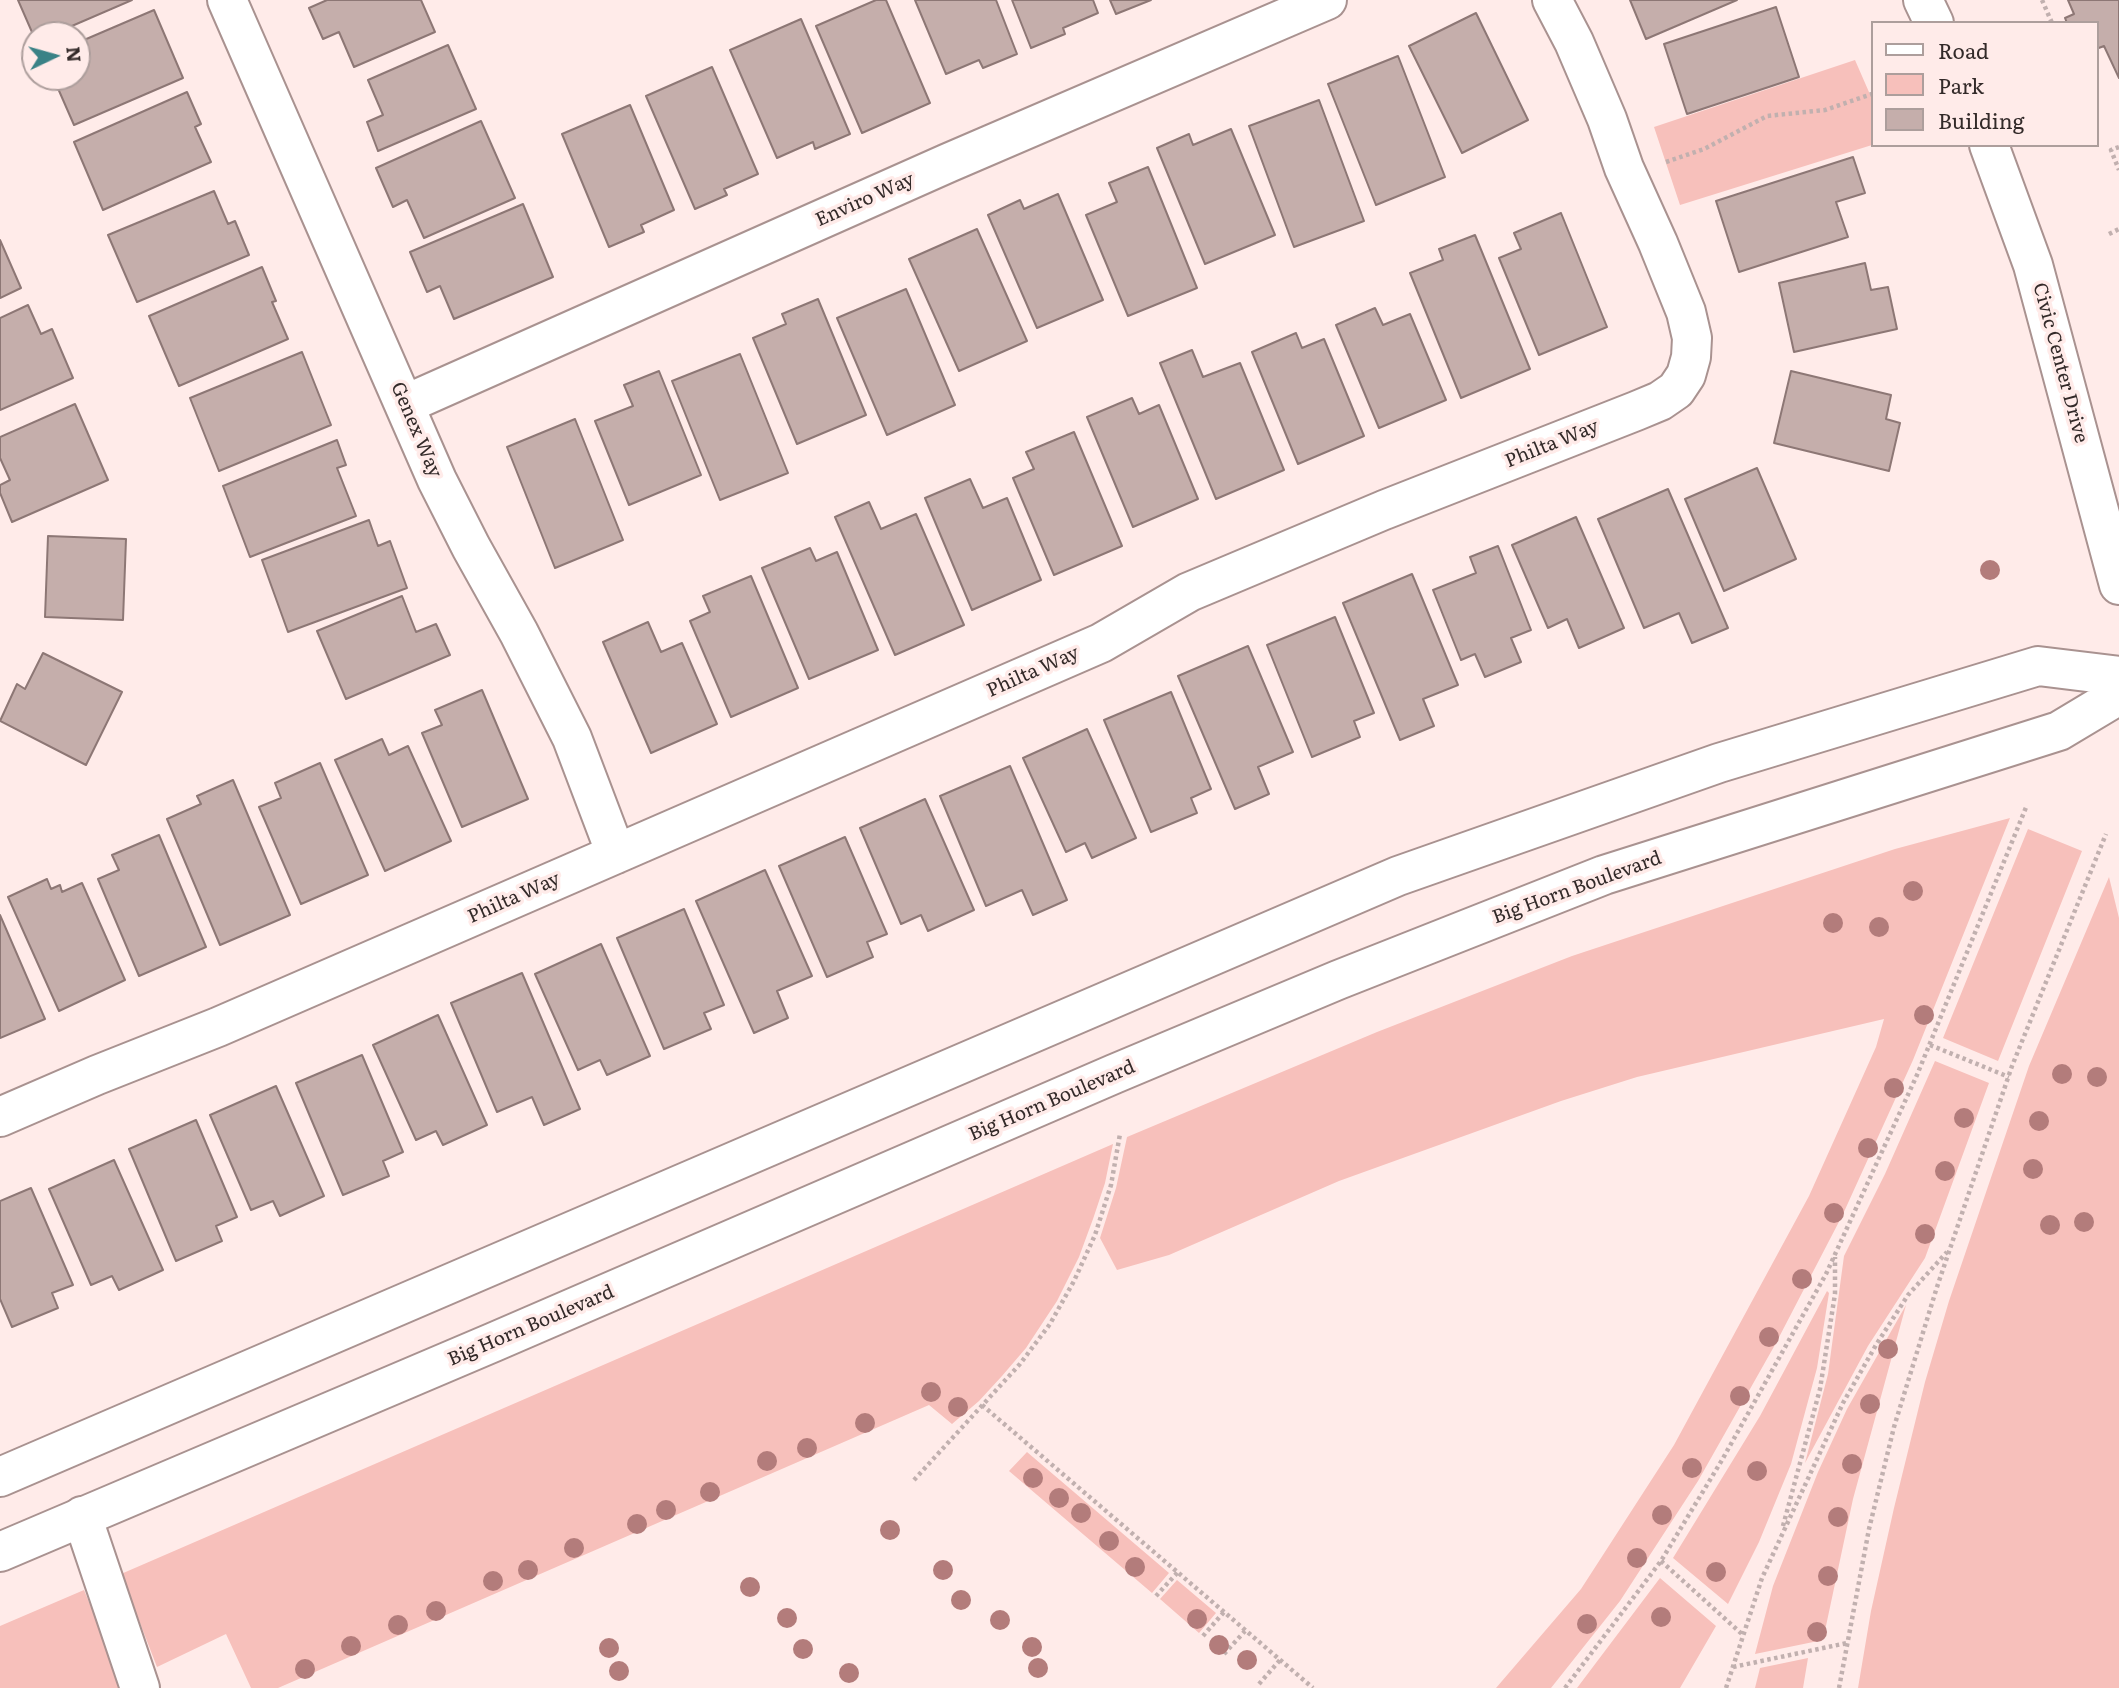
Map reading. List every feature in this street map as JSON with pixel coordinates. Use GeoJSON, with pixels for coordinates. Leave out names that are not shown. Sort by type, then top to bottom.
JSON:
{"type":"FeatureCollection","features":[{"type":"Feature","properties":{"kind":"street","name":"Genex Way"},"geometry":{"type":"LineString","coordinates":[[227,0],[443,491],[572,738],[616,854]]}},
{"type":"Feature","properties":{"kind":"street","name":"Enviro Way"},"geometry":{"type":"LineString","coordinates":[[406,404],[948,163],[1327,0]]}},
{"type":"Feature","properties":{"kind":"street","name":"Philta Way"},"geometry":{"type":"LineString","coordinates":[[0,1117],[218,1027],[1101,643],[1189,592],[1384,510],[1636,411],[1660,401],[1676,390],[1686,375],[1691,356],[1692,338],[1686,312],[1574,42],[1552,0]]}},
{"type":"Feature","properties":{"kind":"street"},"geometry":{"type":"LineString","coordinates":[[1923,0],[1933,21]]}},
{"type":"Feature","properties":{"kind":"street","name":"Civic Center Drive"},"geometry":{"type":"LineString","coordinates":[[1990,147],[2034,265],[2119,584]]}},
{"type":"Feature","properties":{"kind":"street"},"geometry":{"type":"LineString","coordinates":[[0,1477],[1398,876],[1719,763],[2038,666],[2119,676]]}},
{"type":"Feature","properties":{"kind":"street","name":"Big Horn Boulevard"},"geometry":{"type":"LineString","coordinates":[[0,1552],[1338,980],[1604,875],[2059,731],[2119,695]]}},
{"type":"Feature","properties":{"kind":"street"},"geometry":{"type":"LineString","coordinates":[[82,1516],[141,1688]]}},
{"type":"Feature","properties":{"kind":"path"},"geometry":{"type":"LineString","coordinates":[[2042,0],[2051,21]]}},
{"type":"Feature","properties":{"kind":"path"},"geometry":{"type":"LineString","coordinates":[[1660,164],[1704,149],[1767,116],[1825,110],[1870,95]]}},
{"type":"Feature","properties":{"kind":"path"},"geometry":{"type":"LineString","coordinates":[[2119,147],[2110,150],[2119,170]]}},
{"type":"Feature","properties":{"kind":"path"},"geometry":{"type":"LineString","coordinates":[[2109,234],[2119,229]]}},
{"type":"Feature","properties":{"kind":"path"},"geometry":{"type":"LineString","coordinates":[[1565,1688],[1661,1561],[1770,1375],[1835,1253],[1871,1180],[1930,1045],[2027,806]]}},
{"type":"Feature","properties":{"kind":"path"},"geometry":{"type":"LineString","coordinates":[[1839,1688],[1869,1530],[1894,1427],[1950,1249],[2009,1077],[2106,834]]}},
{"type":"Feature","properties":{"kind":"path"},"geometry":{"type":"LineString","coordinates":[[1930,1045],[2009,1077]]}},
{"type":"Feature","properties":{"kind":"path"},"geometry":{"type":"LineString","coordinates":[[914,1480],[1020,1364],[1050,1324],[1095,1235],[1111,1185],[1120,1134]]}},
{"type":"Feature","properties":{"kind":"path"},"geometry":{"type":"LineString","coordinates":[[1726,1688],[1762,1578],[1843,1403],[1908,1295],[1950,1249]]}},
{"type":"Feature","properties":{"kind":"path"},"geometry":{"type":"LineString","coordinates":[[1780,1538],[1822,1376],[1835,1294],[1835,1253]]}},
{"type":"Feature","properties":{"kind":"path"},"geometry":{"type":"LineString","coordinates":[[982,1405],[1312,1688]]}},
{"type":"Feature","properties":{"kind":"path"},"geometry":{"type":"LineString","coordinates":[[1661,1561],[1743,1635]]}},
{"type":"Feature","properties":{"kind":"path"},"geometry":{"type":"LineString","coordinates":[[1156,1596],[1178,1572]]}},
{"type":"Feature","properties":{"kind":"path"},"geometry":{"type":"LineString","coordinates":[[1203,1636],[1224,1612]]}},
{"type":"Feature","properties":{"kind":"path"},"geometry":{"type":"LineString","coordinates":[[1224,1654],[1245,1630]]}},
{"type":"Feature","properties":{"kind":"path"},"geometry":{"type":"LineString","coordinates":[[1733,1667],[1847,1643]]}},
{"type":"Feature","properties":{"kind":"path"},"geometry":{"type":"LineString","coordinates":[[1259,1684],[1280,1660]]}},
{"type":"Feature","properties":{"kind":"green space"},"geometry":{"type":"Polygon","coordinates":[[[1855,60],[1870,94],[1870,146],[1680,205],[1654,127],[1855,60]]]}},
{"type":"Feature","properties":{"kind":"green space"},"geometry":{"type":"Polygon","coordinates":[[[2010,818],[1913,1060],[1843,1214],[1776,1343],[1698,1481],[1620,1601],[1551,1688],[1496,1688],[1581,1589],[1674,1445],[1809,1196],[1876,1047],[1884,1019],[1637,1077],[1561,1101],[1339,1181],[1169,1255],[1117,1270],[1100,1238],[1116,1188],[1127,1137],[1377,1032],[1572,956],[1895,849],[2010,818]]]}},
{"type":"Feature","properties":{"kind":"green space"},"geometry":{"type":"Polygon","coordinates":[[[2028,829],[2082,851],[1998,1061],[1943,1038],[2028,829]]]}},
{"type":"Feature","properties":{"kind":"green space"},"geometry":{"type":"Polygon","coordinates":[[[2109,877],[2119,918],[2119,1688],[1858,1688],[1871,1611],[1894,1508],[1925,1382],[1949,1301],[2029,1066],[2109,877]]]}},
{"type":"Feature","properties":{"kind":"green space"},"geometry":{"type":"Polygon","coordinates":[[[1935,1061],[1989,1083],[1925,1258],[1868,1346],[1805,1463],[1828,1374],[1844,1256],[1885,1174],[1935,1061]]]}},
{"type":"Feature","properties":{"kind":"green space"},"geometry":{"type":"Polygon","coordinates":[[[1113,1144],[1105,1183],[1093,1219],[1079,1257],[1057,1301],[1026,1348],[979,1401],[952,1424],[929,1405],[278,1688],[251,1688],[226,1634],[157,1667],[121,1574],[1113,1144]]]}},
{"type":"Feature","properties":{"kind":"green space"},"geometry":{"type":"Polygon","coordinates":[[[1827,1291],[1829,1293],[1817,1368],[1791,1464],[1759,1542],[1728,1604],[1673,1558],[1760,1416],[1827,1291]]]}},
{"type":"Feature","properties":{"kind":"green space"},"geometry":{"type":"Polygon","coordinates":[[[1906,1305],[1853,1499],[1823,1640],[1755,1654],[1773,1586],[1818,1472],[1847,1409],[1906,1305]]]}},
{"type":"Feature","properties":{"kind":"green space"},"geometry":{"type":"Polygon","coordinates":[[[1027,1452],[1169,1573],[1152,1593],[1009,1471],[1027,1452]]]}},
{"type":"Feature","properties":{"kind":"green space"},"geometry":{"type":"Polygon","coordinates":[[[1660,1578],[1716,1626],[1680,1688],[1577,1688],[1660,1578]]]}},
{"type":"Feature","properties":{"kind":"green space"},"geometry":{"type":"Polygon","coordinates":[[[1177,1580],[1216,1613],[1199,1633],[1160,1599],[1177,1580]]]}},
{"type":"Feature","properties":{"kind":"green space"},"geometry":{"type":"Polygon","coordinates":[[[84,1590],[105,1641],[120,1688],[0,1688],[0,1626],[84,1590]]]}},
{"type":"Feature","properties":{"kind":"green space"},"geometry":{"type":"Polygon","coordinates":[[[1808,1658],[1803,1688],[1755,1688],[1760,1668],[1808,1658]]]}},
{"type":"Feature","properties":{"kind":"building"},"geometry":{"type":"Polygon","coordinates":[[[18,0],[132,0],[83,21],[27,21],[18,0]]]}},
{"type":"Feature","properties":{"kind":"building"},"geometry":{"type":"Polygon","coordinates":[[[327,0],[421,0],[435,32],[354,67],[339,32],[323,39],[309,8],[327,0]]]}},
{"type":"Feature","properties":{"kind":"building"},"geometry":{"type":"Polygon","coordinates":[[[876,0],[886,0],[930,103],[862,133],[816,26],[876,0]]]}},
{"type":"Feature","properties":{"kind":"building"},"geometry":{"type":"Polygon","coordinates":[[[915,0],[996,0],[1017,54],[983,68],[979,60],[946,74],[915,0]]]}},
{"type":"Feature","properties":{"kind":"building"},"geometry":{"type":"Polygon","coordinates":[[[1012,0],[1093,0],[1098,13],[1063,28],[1065,34],[1031,48],[1012,0]]]}},
{"type":"Feature","properties":{"kind":"building"},"geometry":{"type":"Polygon","coordinates":[[[1110,0],[1151,0],[1116,14],[1110,0]]]}},
{"type":"Feature","properties":{"kind":"building"},"geometry":{"type":"Polygon","coordinates":[[[1630,0],[1737,0],[1646,39],[1630,0]]]}},
{"type":"Feature","properties":{"kind":"building"},"geometry":{"type":"Polygon","coordinates":[[[2068,0],[2119,0],[2119,78],[2104,46],[2098,48],[2098,21],[2066,21],[2065,18],[2074,14],[2068,0]]]}},
{"type":"Feature","properties":{"kind":"building"},"geometry":{"type":"Polygon","coordinates":[[[1776,7],[1799,77],[1687,114],[1664,44],[1776,7]]]}},
{"type":"Feature","properties":{"kind":"building"},"geometry":{"type":"Polygon","coordinates":[[[154,10],[183,78],[74,125],[59,91],[91,91],[91,37],[154,10]]]}},
{"type":"Feature","properties":{"kind":"building"},"geometry":{"type":"Polygon","coordinates":[[[1476,13],[1528,120],[1462,153],[1409,46],[1476,13]]]}},
{"type":"Feature","properties":{"kind":"building"},"geometry":{"type":"Polygon","coordinates":[[[801,19],[850,134],[815,149],[813,142],[777,158],[730,50],[801,19]]]}},
{"type":"Feature","properties":{"kind":"building"},"geometry":{"type":"Polygon","coordinates":[[[448,45],[476,109],[378,151],[367,122],[383,115],[368,80],[448,45]]]}},
{"type":"Feature","properties":{"kind":"building"},"geometry":{"type":"Polygon","coordinates":[[[1398,56],[1445,177],[1376,205],[1328,84],[1398,56]]]}},
{"type":"Feature","properties":{"kind":"building"},"geometry":{"type":"Polygon","coordinates":[[[712,67],[758,174],[724,189],[727,195],[695,209],[646,96],[712,67]]]}},
{"type":"Feature","properties":{"kind":"building"},"geometry":{"type":"Polygon","coordinates":[[[187,92],[201,124],[195,127],[211,162],[103,210],[74,142],[187,92]]]}},
{"type":"Feature","properties":{"kind":"building"},"geometry":{"type":"Polygon","coordinates":[[[1319,100],[1364,221],[1294,247],[1249,126],[1319,100]]]}},
{"type":"Feature","properties":{"kind":"building"},"geometry":{"type":"Polygon","coordinates":[[[630,105],[674,210],[641,225],[644,232],[609,247],[562,134],[630,105]]]}},
{"type":"Feature","properties":{"kind":"building"},"geometry":{"type":"Polygon","coordinates":[[[481,121],[515,198],[424,238],[407,200],[393,207],[376,168],[481,121]]]}},
{"type":"Feature","properties":{"kind":"building"},"geometry":{"type":"Polygon","coordinates":[[[1231,129],[1275,235],[1205,264],[1157,148],[1189,134],[1193,145],[1231,129]]]}},
{"type":"Feature","properties":{"kind":"building"},"geometry":{"type":"Polygon","coordinates":[[[1853,157],[1865,193],[1836,202],[1848,237],[1739,272],[1716,201],[1853,157]]]}},
{"type":"Feature","properties":{"kind":"building"},"geometry":{"type":"Polygon","coordinates":[[[1148,167],[1197,288],[1128,316],[1086,215],[1117,202],[1109,183],[1148,167]]]}},
{"type":"Feature","properties":{"kind":"building"},"geometry":{"type":"Polygon","coordinates":[[[214,191],[228,224],[235,221],[249,255],[137,302],[108,235],[214,191]]]}},
{"type":"Feature","properties":{"kind":"building"},"geometry":{"type":"Polygon","coordinates":[[[1058,194],[1103,300],[1037,328],[988,215],[1020,200],[1024,209],[1058,194]]]}},
{"type":"Feature","properties":{"kind":"building"},"geometry":{"type":"Polygon","coordinates":[[[523,204],[553,277],[454,319],[440,286],[427,292],[410,252],[523,204]]]}},
{"type":"Feature","properties":{"kind":"building"},"geometry":{"type":"Polygon","coordinates":[[[1561,213],[1607,327],[1539,355],[1499,258],[1521,249],[1514,233],[1561,213]]]}},
{"type":"Feature","properties":{"kind":"building"},"geometry":{"type":"Polygon","coordinates":[[[977,229],[1027,341],[959,371],[909,259],[977,229]]]}},
{"type":"Feature","properties":{"kind":"building"},"geometry":{"type":"Polygon","coordinates":[[[1475,235],[1530,369],[1461,398],[1410,273],[1443,260],[1439,249],[1475,235]]]}},
{"type":"Feature","properties":{"kind":"building"},"geometry":{"type":"Polygon","coordinates":[[[0,240],[21,288],[0,298],[0,240]]]}},
{"type":"Feature","properties":{"kind":"building"},"geometry":{"type":"Polygon","coordinates":[[[1865,263],[1871,290],[1888,287],[1897,329],[1794,352],[1779,283],[1865,263]]]}},
{"type":"Feature","properties":{"kind":"building"},"geometry":{"type":"Polygon","coordinates":[[[262,267],[276,301],[272,302],[288,339],[179,386],[149,316],[262,267]]]}},
{"type":"Feature","properties":{"kind":"building"},"geometry":{"type":"Polygon","coordinates":[[[906,289],[955,405],[887,435],[837,318],[906,289]]]}},
{"type":"Feature","properties":{"kind":"building"},"geometry":{"type":"Polygon","coordinates":[[[818,299],[866,415],[797,444],[753,338],[786,324],[782,314],[818,299]]]}},
{"type":"Feature","properties":{"kind":"building"},"geometry":{"type":"Polygon","coordinates":[[[28,305],[41,334],[52,329],[73,378],[0,410],[0,318],[28,305]]]}},
{"type":"Feature","properties":{"kind":"building"},"geometry":{"type":"Polygon","coordinates":[[[1375,308],[1383,325],[1410,314],[1446,400],[1379,428],[1336,325],[1375,308]]]}},
{"type":"Feature","properties":{"kind":"building"},"geometry":{"type":"Polygon","coordinates":[[[1296,333],[1302,348],[1324,339],[1364,436],[1298,464],[1252,352],[1296,333]]]}},
{"type":"Feature","properties":{"kind":"building"},"geometry":{"type":"Polygon","coordinates":[[[1192,350],[1203,377],[1240,363],[1284,470],[1216,499],[1160,363],[1192,350]]]}},
{"type":"Feature","properties":{"kind":"building"},"geometry":{"type":"Polygon","coordinates":[[[302,352],[331,425],[219,471],[190,398],[302,352]]]}},
{"type":"Feature","properties":{"kind":"building"},"geometry":{"type":"Polygon","coordinates":[[[740,354],[788,473],[720,500],[672,381],[740,354]]]}},
{"type":"Feature","properties":{"kind":"building"},"geometry":{"type":"Polygon","coordinates":[[[659,371],[701,475],[629,505],[595,421],[633,406],[624,385],[659,371]]]}},
{"type":"Feature","properties":{"kind":"building"},"geometry":{"type":"Polygon","coordinates":[[[1791,371],[1891,395],[1886,419],[1900,423],[1889,471],[1774,443],[1791,371]]]}},
{"type":"Feature","properties":{"kind":"building"},"geometry":{"type":"Polygon","coordinates":[[[1132,398],[1139,414],[1159,405],[1198,499],[1133,527],[1087,417],[1132,398]]]}},
{"type":"Feature","properties":{"kind":"building"},"geometry":{"type":"Polygon","coordinates":[[[75,404],[108,480],[12,522],[0,493],[0,485],[10,480],[0,458],[0,437],[75,404]]]}},
{"type":"Feature","properties":{"kind":"building"},"geometry":{"type":"Polygon","coordinates":[[[575,419],[623,540],[555,568],[507,447],[575,419]]]}},
{"type":"Feature","properties":{"kind":"building"},"geometry":{"type":"Polygon","coordinates":[[[1074,432],[1122,546],[1054,575],[1013,478],[1034,469],[1026,452],[1074,432]]]}},
{"type":"Feature","properties":{"kind":"building"},"geometry":{"type":"Polygon","coordinates":[[[337,440],[346,465],[337,468],[356,516],[250,557],[223,486],[337,440]]]}},
{"type":"Feature","properties":{"kind":"building"},"geometry":{"type":"Polygon","coordinates":[[[1757,468],[1796,559],[1724,591],[1685,499],[1757,468]]]}},
{"type":"Feature","properties":{"kind":"building"},"geometry":{"type":"Polygon","coordinates":[[[970,479],[983,508],[1007,498],[1041,580],[972,610],[925,498],[970,479]]]}},
{"type":"Feature","properties":{"kind":"building"},"geometry":{"type":"Polygon","coordinates":[[[1668,489],[1728,628],[1692,643],[1679,613],[1644,628],[1598,519],[1668,489]]]}},
{"type":"Feature","properties":{"kind":"building"},"geometry":{"type":"Polygon","coordinates":[[[869,502],[881,529],[916,514],[964,625],[895,655],[835,517],[869,502]]]}},
{"type":"Feature","properties":{"kind":"building"},"geometry":{"type":"Polygon","coordinates":[[[1576,517],[1624,628],[1579,648],[1567,619],[1548,628],[1512,545],[1576,517]]]}},
{"type":"Feature","properties":{"kind":"building"},"geometry":{"type":"Polygon","coordinates":[[[369,520],[378,546],[390,541],[407,588],[288,632],[262,560],[369,520]]]}},
{"type":"Feature","properties":{"kind":"building"},"geometry":{"type":"Polygon","coordinates":[[[48,536],[126,539],[123,620],[45,617],[48,536]]]}},
{"type":"Feature","properties":{"kind":"building"},"geometry":{"type":"Polygon","coordinates":[[[1498,546],[1531,630],[1511,638],[1521,662],[1485,677],[1475,654],[1461,660],[1433,590],[1476,573],[1470,557],[1498,546]]]}},
{"type":"Feature","properties":{"kind":"building"},"geometry":{"type":"Polygon","coordinates":[[[810,548],[816,561],[837,552],[878,650],[809,679],[762,568],[810,548]]]}},
{"type":"Feature","properties":{"kind":"building"},"geometry":{"type":"Polygon","coordinates":[[[1412,574],[1458,685],[1423,699],[1434,726],[1400,740],[1343,603],[1412,574]]]}},
{"type":"Feature","properties":{"kind":"building"},"geometry":{"type":"Polygon","coordinates":[[[751,576],[798,688],[731,717],[690,621],[710,612],[703,596],[751,576]]]}},
{"type":"Feature","properties":{"kind":"building"},"geometry":{"type":"Polygon","coordinates":[[[402,596],[416,632],[436,624],[450,655],[346,699],[317,631],[402,596]]]}},
{"type":"Feature","properties":{"kind":"building"},"geometry":{"type":"Polygon","coordinates":[[[1335,617],[1374,713],[1354,721],[1360,737],[1312,757],[1267,645],[1335,617]]]}},
{"type":"Feature","properties":{"kind":"building"},"geometry":{"type":"Polygon","coordinates":[[[648,622],[661,652],[682,643],[717,724],[651,753],[603,642],[648,622]]]}},
{"type":"Feature","properties":{"kind":"building"},"geometry":{"type":"Polygon","coordinates":[[[1248,646],[1293,752],[1258,767],[1269,794],[1235,809],[1178,676],[1248,646]]]}},
{"type":"Feature","properties":{"kind":"building"},"geometry":{"type":"Polygon","coordinates":[[[43,653],[122,692],[86,765],[0,721],[17,684],[25,689],[43,653]]]}},
{"type":"Feature","properties":{"kind":"building"},"geometry":{"type":"Polygon","coordinates":[[[482,690],[528,799],[462,827],[422,733],[442,725],[435,710],[482,690]]]}},
{"type":"Feature","properties":{"kind":"building"},"geometry":{"type":"Polygon","coordinates":[[[1171,692],[1211,789],[1191,798],[1197,813],[1151,832],[1104,720],[1171,692]]]}},
{"type":"Feature","properties":{"kind":"building"},"geometry":{"type":"Polygon","coordinates":[[[1087,729],[1136,838],[1092,858],[1085,843],[1066,852],[1023,758],[1087,729]]]}},
{"type":"Feature","properties":{"kind":"building"},"geometry":{"type":"Polygon","coordinates":[[[382,739],[389,755],[408,746],[451,841],[385,871],[335,760],[382,739]]]}},
{"type":"Feature","properties":{"kind":"building"},"geometry":{"type":"Polygon","coordinates":[[[320,763],[368,875],[301,904],[259,807],[281,798],[275,783],[320,763]]]}},
{"type":"Feature","properties":{"kind":"building"},"geometry":{"type":"Polygon","coordinates":[[[1010,766],[1067,900],[1033,915],[1022,890],[986,906],[940,796],[1010,766]]]}},
{"type":"Feature","properties":{"kind":"building"},"geometry":{"type":"Polygon","coordinates":[[[233,780],[290,915],[220,945],[167,819],[201,804],[197,796],[233,780]]]}},
{"type":"Feature","properties":{"kind":"building"},"geometry":{"type":"Polygon","coordinates":[[[925,799],[974,910],[928,931],[921,915],[901,924],[860,828],[925,799]]]}},
{"type":"Feature","properties":{"kind":"building"},"geometry":{"type":"Polygon","coordinates":[[[159,835],[206,947],[139,976],[98,879],[119,870],[112,855],[159,835]]]}},
{"type":"Feature","properties":{"kind":"building"},"geometry":{"type":"Polygon","coordinates":[[[845,837],[887,934],[867,942],[873,957],[827,977],[779,866],[845,837]]]}},
{"type":"Feature","properties":{"kind":"building"},"geometry":{"type":"Polygon","coordinates":[[[765,870],[812,976],[777,991],[788,1018],[754,1033],[696,901],[765,870]]]}},
{"type":"Feature","properties":{"kind":"building"},"geometry":{"type":"Polygon","coordinates":[[[47,879],[51,889],[60,885],[62,892],[82,883],[125,980],[59,1011],[8,897],[47,879]]]}},
{"type":"Feature","properties":{"kind":"building"},"geometry":{"type":"Polygon","coordinates":[[[684,909],[724,1005],[704,1013],[711,1029],[664,1049],[617,938],[684,909]]]}},
{"type":"Feature","properties":{"kind":"building"},"geometry":{"type":"Polygon","coordinates":[[[0,915],[45,1019],[0,1038],[0,915]]]}},
{"type":"Feature","properties":{"kind":"building"},"geometry":{"type":"Polygon","coordinates":[[[601,944],[650,1056],[607,1075],[600,1060],[578,1070],[535,974],[601,944]]]}},
{"type":"Feature","properties":{"kind":"building"},"geometry":{"type":"Polygon","coordinates":[[[522,973],[580,1109],[544,1125],[532,1097],[497,1112],[451,1003],[522,973]]]}},
{"type":"Feature","properties":{"kind":"building"},"geometry":{"type":"Polygon","coordinates":[[[438,1015],[487,1125],[443,1145],[436,1131],[416,1140],[373,1045],[438,1015]]]}},
{"type":"Feature","properties":{"kind":"building"},"geometry":{"type":"Polygon","coordinates":[[[362,1055],[403,1152],[383,1161],[389,1176],[343,1195],[296,1083],[362,1055]]]}},
{"type":"Feature","properties":{"kind":"building"},"geometry":{"type":"Polygon","coordinates":[[[276,1086],[324,1196],[280,1216],[273,1201],[251,1210],[210,1115],[276,1086]]]}},
{"type":"Feature","properties":{"kind":"building"},"geometry":{"type":"Polygon","coordinates":[[[196,1120],[237,1217],[216,1226],[222,1241],[176,1261],[129,1149],[196,1120]]]}},
{"type":"Feature","properties":{"kind":"building"},"geometry":{"type":"Polygon","coordinates":[[[114,1160],[163,1270],[119,1290],[112,1276],[91,1285],[49,1189],[114,1160]]]}},
{"type":"Feature","properties":{"kind":"building"},"geometry":{"type":"Polygon","coordinates":[[[31,1188],[73,1285],[52,1293],[58,1308],[12,1327],[0,1299],[0,1201],[31,1188]]]}}]}
